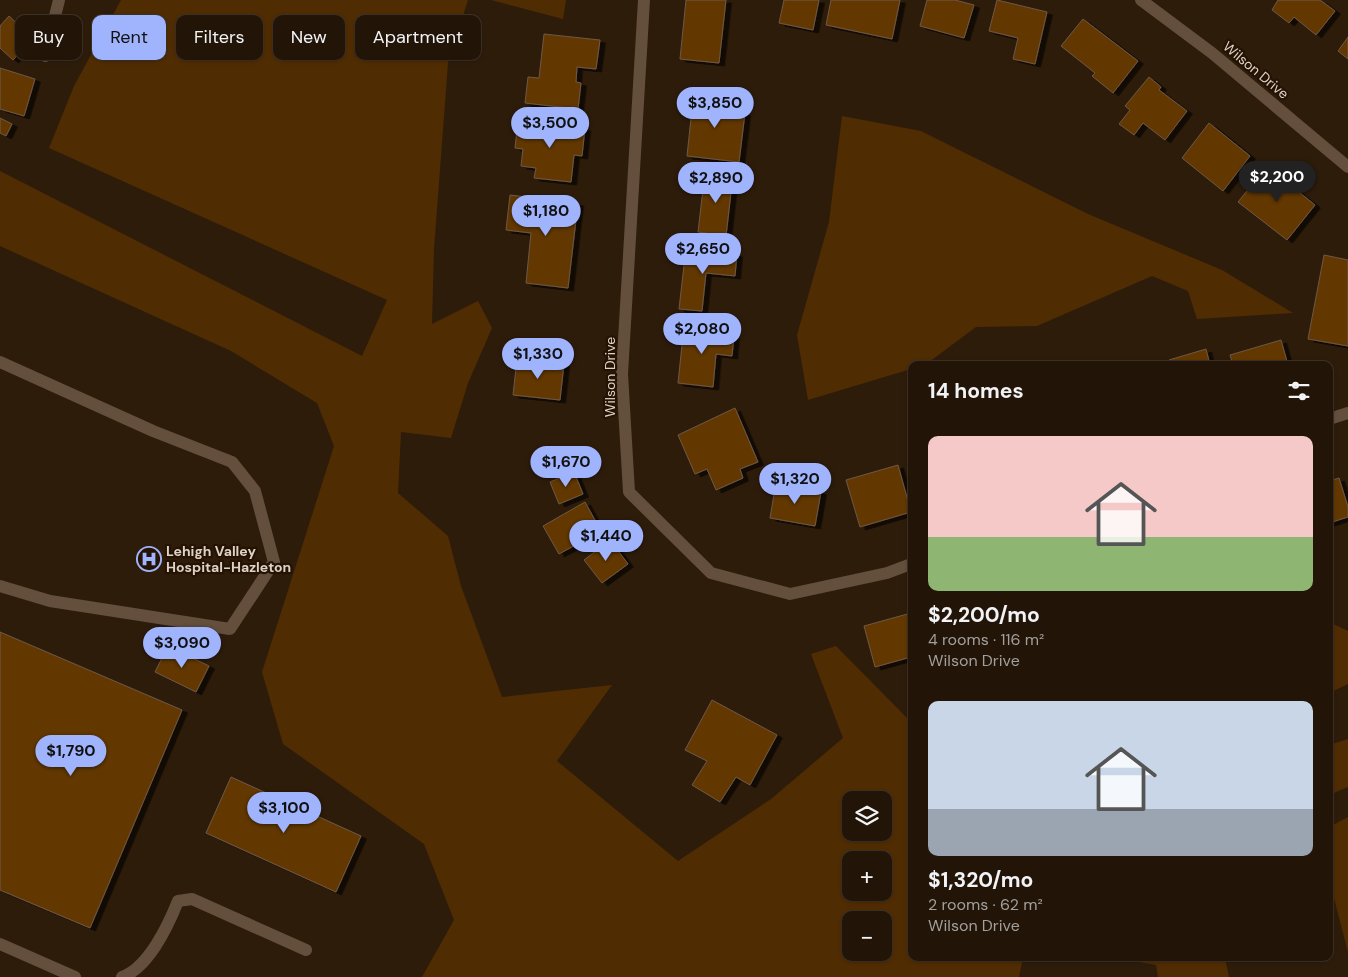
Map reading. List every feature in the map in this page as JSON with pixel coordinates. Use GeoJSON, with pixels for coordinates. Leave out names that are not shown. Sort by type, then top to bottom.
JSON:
{"type":"FeatureCollection","features":[{"type":"Feature","properties":{"kind":"street"},"geometry":{"type":"LineString","coordinates":[[56,15],[60,0]]}},
{"type":"Feature","properties":{"kind":"street","name":"Wilson Drive"},"geometry":{"type":"LineString","coordinates":[[644,0],[622,374],[629,492],[711,573],[790,594],[887,573],[908,565]]}},
{"type":"Feature","properties":{"kind":"street","name":"Wilson Drive"},"geometry":{"type":"LineString","coordinates":[[1141,0],[1212,53],[1348,166]]}},
{"type":"Feature","properties":{"kind":"street"},"geometry":{"type":"LineString","coordinates":[[0,362],[154,431],[232,462],[255,491],[274,562],[230,629],[50,601],[0,586]]}},
{"type":"Feature","properties":{"kind":"street"},"geometry":{"type":"LineString","coordinates":[[1333,419],[1348,413]]}},
{"type":"Feature","properties":{"kind":"street"},"geometry":{"type":"LineString","coordinates":[[122,977],[131,974],[164,933],[178,901],[192,899],[306,950]]}},
{"type":"Feature","properties":{"kind":"street"},"geometry":{"type":"LineString","coordinates":[[0,944],[75,977]]}},
{"type":"Feature","properties":{"kind":"shaded area"},"geometry":{"type":"Polygon","coordinates":[[[121,0],[468,0],[463,15],[355,15],[355,60],[449,60],[434,249],[432,324],[478,301],[492,328],[468,383],[451,438],[401,432],[398,493],[448,536],[461,586],[502,697],[612,685],[557,761],[678,861],[771,799],[843,738],[811,654],[836,646],[908,719],[908,961],[1022,961],[1019,977],[422,977],[454,920],[424,844],[283,744],[262,672],[334,446],[317,403],[231,351],[0,246],[0,171],[362,356],[387,300],[49,148],[74,86],[92,53],[92,60],[166,60],[166,15],[113,15],[121,0]]]}},
{"type":"Feature","properties":{"kind":"shaded area"},"geometry":{"type":"Polygon","coordinates":[[[491,0],[566,0],[563,19],[491,0]]]}},
{"type":"Feature","properties":{"kind":"shaded area"},"geometry":{"type":"Polygon","coordinates":[[[842,116],[921,131],[1088,214],[1222,270],[1293,313],[1197,319],[1188,291],[1152,276],[1037,326],[976,327],[930,361],[908,361],[908,370],[808,400],[797,335],[829,222],[842,116]]]}},
{"type":"Feature","properties":{"kind":"shaded area"},"geometry":{"type":"Polygon","coordinates":[[[1333,624],[1348,631],[1348,684],[1333,691],[1333,624]]]}},
{"type":"Feature","properties":{"kind":"shaded area"},"geometry":{"type":"Polygon","coordinates":[[[1348,739],[1348,787],[1333,793],[1333,744],[1348,739]]]}},
{"type":"Feature","properties":{"kind":"shaded area"},"geometry":{"type":"Polygon","coordinates":[[[1348,817],[1348,952],[1333,894],[1333,825],[1348,817]]]}},
{"type":"Feature","properties":{"kind":"shaded area"},"geometry":{"type":"Polygon","coordinates":[[[1134,961],[1226,961],[1229,977],[1158,977],[1156,965],[1134,961]]]}},
{"type":"Feature","properties":{"kind":"building"},"geometry":{"type":"Polygon","coordinates":[[[686,0],[726,0],[719,63],[680,59],[686,0]]]}},
{"type":"Feature","properties":{"kind":"building"},"geometry":{"type":"Polygon","coordinates":[[[784,0],[819,0],[813,30],[779,23],[784,0]]]}},
{"type":"Feature","properties":{"kind":"building"},"geometry":{"type":"Polygon","coordinates":[[[831,0],[900,0],[892,39],[826,25],[831,0]]]}},
{"type":"Feature","properties":{"kind":"building"},"geometry":{"type":"Polygon","coordinates":[[[927,0],[955,0],[974,5],[964,38],[920,26],[927,0]]]}},
{"type":"Feature","properties":{"kind":"building"},"geometry":{"type":"Polygon","coordinates":[[[997,0],[1047,12],[1035,64],[1013,59],[1018,38],[989,31],[997,0]]]}},
{"type":"Feature","properties":{"kind":"building"},"geometry":{"type":"Polygon","coordinates":[[[1278,0],[1320,0],[1335,11],[1316,35],[1294,17],[1289,23],[1272,10],[1278,0]]]}},
{"type":"Feature","properties":{"kind":"building"},"geometry":{"type":"Polygon","coordinates":[[[9,16],[15,22],[15,58],[13,60],[0,48],[0,26],[9,16]]]}},
{"type":"Feature","properties":{"kind":"building"},"geometry":{"type":"Polygon","coordinates":[[[1083,19],[1138,61],[1113,93],[1092,76],[1095,73],[1061,46],[1083,19]]]}},
{"type":"Feature","properties":{"kind":"building"},"geometry":{"type":"Polygon","coordinates":[[[544,34],[600,40],[596,69],[577,67],[576,82],[581,83],[578,109],[525,103],[528,77],[539,78],[544,34]]]}},
{"type":"Feature","properties":{"kind":"building"},"geometry":{"type":"Polygon","coordinates":[[[1348,37],[1348,59],[1338,51],[1348,37]]]}},
{"type":"Feature","properties":{"kind":"building"},"geometry":{"type":"Polygon","coordinates":[[[0,68],[35,79],[24,116],[0,109],[0,68]]]}},
{"type":"Feature","properties":{"kind":"building"},"geometry":{"type":"Polygon","coordinates":[[[1149,77],[1161,87],[1159,90],[1187,111],[1165,140],[1143,123],[1134,135],[1119,124],[1130,110],[1125,106],[1149,77]]]}},
{"type":"Feature","properties":{"kind":"building"},"geometry":{"type":"Polygon","coordinates":[[[694,90],[725,93],[723,110],[745,113],[739,162],[687,156],[694,90]]]}},
{"type":"Feature","properties":{"kind":"building"},"geometry":{"type":"Polygon","coordinates":[[[0,118],[12,124],[6,136],[0,133],[0,118]]]}},
{"type":"Feature","properties":{"kind":"building"},"geometry":{"type":"Polygon","coordinates":[[[518,120],[585,128],[582,156],[574,155],[571,182],[534,178],[536,168],[521,166],[523,149],[515,148],[518,120]]]}},
{"type":"Feature","properties":{"kind":"building"},"geometry":{"type":"Polygon","coordinates":[[[1209,123],[1250,156],[1223,191],[1182,158],[1209,123]]]}},
{"type":"Feature","properties":{"kind":"building"},"geometry":{"type":"Polygon","coordinates":[[[1267,166],[1315,205],[1287,240],[1238,202],[1267,166]]]}},
{"type":"Feature","properties":{"kind":"building"},"geometry":{"type":"Polygon","coordinates":[[[705,172],[733,175],[726,236],[698,232],[705,172]]]}},
{"type":"Feature","properties":{"kind":"building"},"geometry":{"type":"Polygon","coordinates":[[[510,195],[578,203],[568,288],[526,283],[531,233],[506,230],[510,195]]]}},
{"type":"Feature","properties":{"kind":"building"},"geometry":{"type":"Polygon","coordinates":[[[686,248],[737,254],[735,276],[706,273],[702,311],[679,309],[686,248]]]}},
{"type":"Feature","properties":{"kind":"building"},"geometry":{"type":"Polygon","coordinates":[[[1324,255],[1348,260],[1348,346],[1308,339],[1324,255]]]}},
{"type":"Feature","properties":{"kind":"building"},"geometry":{"type":"Polygon","coordinates":[[[684,326],[719,330],[718,335],[734,336],[732,356],[716,354],[713,387],[678,383],[684,326]]]}},
{"type":"Feature","properties":{"kind":"building"},"geometry":{"type":"Polygon","coordinates":[[[1281,340],[1287,361],[1232,361],[1230,355],[1281,340]]]}},
{"type":"Feature","properties":{"kind":"building"},"geometry":{"type":"Polygon","coordinates":[[[1206,349],[1209,361],[1169,361],[1206,349]]]}},
{"type":"Feature","properties":{"kind":"building"},"geometry":{"type":"Polygon","coordinates":[[[517,359],[564,364],[560,400],[513,395],[517,359]]]}},
{"type":"Feature","properties":{"kind":"building"},"geometry":{"type":"Polygon","coordinates":[[[735,408],[758,462],[740,469],[743,478],[716,490],[707,469],[695,474],[678,435],[735,408]]]}},
{"type":"Feature","properties":{"kind":"building"},"geometry":{"type":"Polygon","coordinates":[[[898,465],[908,501],[908,513],[860,527],[846,480],[898,465]]]}},
{"type":"Feature","properties":{"kind":"building"},"geometry":{"type":"Polygon","coordinates":[[[574,472],[583,494],[559,504],[550,482],[574,472]]]}},
{"type":"Feature","properties":{"kind":"building"},"geometry":{"type":"Polygon","coordinates":[[[1339,478],[1348,507],[1348,517],[1333,522],[1333,480],[1339,478]]]}},
{"type":"Feature","properties":{"kind":"building"},"geometry":{"type":"Polygon","coordinates":[[[776,483],[821,492],[815,526],[770,518],[776,483]]]}},
{"type":"Feature","properties":{"kind":"building"},"geometry":{"type":"Polygon","coordinates":[[[585,502],[601,531],[559,554],[543,526],[585,502]]]}},
{"type":"Feature","properties":{"kind":"building"},"geometry":{"type":"Polygon","coordinates":[[[610,540],[628,564],[602,583],[584,560],[610,540]]]}},
{"type":"Feature","properties":{"kind":"building"},"geometry":{"type":"Polygon","coordinates":[[[908,614],[908,658],[875,667],[864,626],[908,614]]]}},
{"type":"Feature","properties":{"kind":"building"},"geometry":{"type":"Polygon","coordinates":[[[0,632],[182,710],[90,928],[0,890],[0,632]]]}},
{"type":"Feature","properties":{"kind":"building"},"geometry":{"type":"Polygon","coordinates":[[[168,646],[209,666],[196,692],[155,672],[168,646]]]}},
{"type":"Feature","properties":{"kind":"building"},"geometry":{"type":"Polygon","coordinates":[[[712,700],[777,735],[750,785],[736,777],[720,802],[692,785],[707,761],[685,750],[712,700]]]}},
{"type":"Feature","properties":{"kind":"building"},"geometry":{"type":"Polygon","coordinates":[[[231,777],[361,836],[336,892],[206,833],[231,777]]]}},
{"type":"Feature","properties":{"kind":"place","name":"Lehigh Valley Hospital-Hazleton"},"geometry":{"type":"Point","coordinates":[149,559]}}]}
